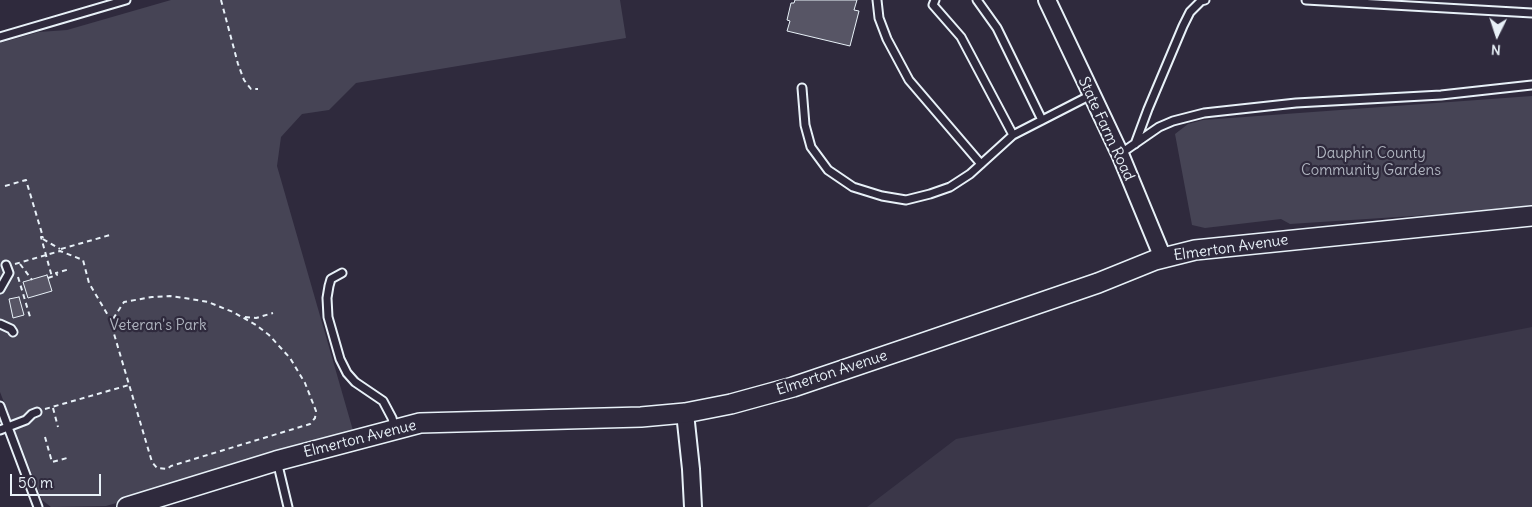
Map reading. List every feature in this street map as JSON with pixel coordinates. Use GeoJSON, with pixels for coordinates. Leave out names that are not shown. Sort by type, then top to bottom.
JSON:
{"type":"FeatureCollection","features":[{"type":"Feature","properties":{"kind":"main road","name":"Elmerton Avenue"},"geometry":{"type":"LineString","coordinates":[[127,507],[276,461],[420,423],[640,417],[685,413],[731,404],[793,387],[1098,283],[1155,260],[1195,250],[1532,216]]}},
{"type":"Feature","properties":{"kind":"street","name":"State Farm Road"},"geometry":{"type":"LineString","coordinates":[[1047,0],[1120,154],[1163,258]]}},
{"type":"Feature","properties":{"kind":"street"},"geometry":{"type":"LineString","coordinates":[[685,413],[693,507]]}},
{"type":"Feature","properties":{"kind":"lane"},"geometry":{"type":"LineString","coordinates":[[0,37],[126,0]]}},
{"type":"Feature","properties":{"kind":"lane"},"geometry":{"type":"LineString","coordinates":[[877,0],[879,18],[887,39],[909,80],[980,164]]}},
{"type":"Feature","properties":{"kind":"lane"},"geometry":{"type":"LineString","coordinates":[[934,0],[934,5],[961,37],[1013,135]]}},
{"type":"Feature","properties":{"kind":"lane"},"geometry":{"type":"LineString","coordinates":[[978,0],[997,28],[1042,120]]}},
{"type":"Feature","properties":{"kind":"lane"},"geometry":{"type":"LineString","coordinates":[[1135,144],[1183,26],[1190,12],[1201,1],[1205,0]]}},
{"type":"Feature","properties":{"kind":"lane"},"geometry":{"type":"LineString","coordinates":[[1306,0],[1532,13]]}},
{"type":"Feature","properties":{"kind":"lane"},"geometry":{"type":"LineString","coordinates":[[1120,154],[1159,127],[1179,119],[1204,113],[1296,103],[1442,95],[1532,85]]}},
{"type":"Feature","properties":{"kind":"lane"},"geometry":{"type":"LineString","coordinates":[[802,88],[805,125],[811,147],[828,170],[853,187],[882,196],[906,200],[950,187],[1013,135],[1091,96]]}},
{"type":"Feature","properties":{"kind":"lane"},"geometry":{"type":"LineString","coordinates":[[0,289],[9,273],[10,264]]}},
{"type":"Feature","properties":{"kind":"lane"},"geometry":{"type":"LineString","coordinates":[[342,272],[332,279],[327,298],[328,317],[340,360],[347,373],[355,382],[383,401],[392,418],[395,430]]}},
{"type":"Feature","properties":{"kind":"lane"},"geometry":{"type":"LineString","coordinates":[[0,324],[11,329],[13,332]]}},
{"type":"Feature","properties":{"kind":"lane"},"geometry":{"type":"LineString","coordinates":[[0,406],[38,507]]}},
{"type":"Feature","properties":{"kind":"lane"},"geometry":{"type":"LineString","coordinates":[[0,430],[26,420],[37,412]]}},
{"type":"Feature","properties":{"kind":"lane"},"geometry":{"type":"LineString","coordinates":[[276,461],[288,507]]}},
{"type":"Feature","properties":{"kind":"path"},"geometry":{"type":"LineString","coordinates":[[220,0],[244,80],[251,89],[258,89]]}},
{"type":"Feature","properties":{"kind":"path"},"geometry":{"type":"LineString","coordinates":[[5,186],[26,180],[43,237],[41,238],[52,277]]}},
{"type":"Feature","properties":{"kind":"path"},"geometry":{"type":"LineString","coordinates":[[26,260],[110,235]]}},
{"type":"Feature","properties":{"kind":"path"},"geometry":{"type":"LineString","coordinates":[[41,238],[83,260],[89,283],[111,322],[153,466],[164,470],[310,424],[314,418],[316,410],[306,383],[299,372],[275,341],[243,316],[208,302],[182,297],[161,296],[124,302],[111,322]]}},
{"type":"Feature","properties":{"kind":"path"},"geometry":{"type":"LineString","coordinates":[[19,263],[32,280]]}},
{"type":"Feature","properties":{"kind":"path"},"geometry":{"type":"LineString","coordinates":[[10,264],[16,270]]}},
{"type":"Feature","properties":{"kind":"path"},"geometry":{"type":"LineString","coordinates":[[48,278],[58,275],[56,273],[70,269]]}},
{"type":"Feature","properties":{"kind":"path"},"geometry":{"type":"LineString","coordinates":[[18,275],[31,320]]}},
{"type":"Feature","properties":{"kind":"path"},"geometry":{"type":"LineString","coordinates":[[25,300],[29,298]]}},
{"type":"Feature","properties":{"kind":"path"},"geometry":{"type":"LineString","coordinates":[[21,305],[26,304]]}},
{"type":"Feature","properties":{"kind":"path"},"geometry":{"type":"LineString","coordinates":[[24,315],[29,313]]}},
{"type":"Feature","properties":{"kind":"path"},"geometry":{"type":"LineString","coordinates":[[243,316],[256,318],[273,313]]}},
{"type":"Feature","properties":{"kind":"path"},"geometry":{"type":"LineString","coordinates":[[37,412],[129,385]]}},
{"type":"Feature","properties":{"kind":"path"},"geometry":{"type":"LineString","coordinates":[[53,407],[58,427]]}},
{"type":"Feature","properties":{"kind":"path"},"geometry":{"type":"LineString","coordinates":[[45,437],[52,462],[67,458]]}},
{"type":"Feature","properties":{"kind":"shaded area"},"geometry":{"type":"Polygon","coordinates":[[[1532,327],[1532,507],[867,507],[956,439],[1532,327]]]}},
{"type":"Feature","properties":{"kind":"green space","name":"Veteran's Park"},"geometry":{"type":"Polygon","coordinates":[[[171,0],[620,0],[626,38],[356,83],[329,110],[302,114],[281,137],[277,166],[354,434],[106,506],[51,507],[42,500],[0,392],[0,43],[39,32],[67,30],[171,0]]]}},
{"type":"Feature","properties":{"kind":"green space","name":"Dauphin County Community Gardens"},"geometry":{"type":"Polygon","coordinates":[[[1532,96],[1532,205],[1474,212],[1290,224],[1281,219],[1205,228],[1192,225],[1175,134],[1188,124],[1203,120],[1532,96]]]}},
{"type":"Feature","properties":{"kind":"building"},"geometry":{"type":"Polygon","coordinates":[[[795,0],[857,0],[854,10],[859,11],[850,46],[787,31],[790,21],[787,20],[791,3],[794,3],[795,0]]]}},
{"type":"Feature","properties":{"kind":"building"},"geometry":{"type":"Polygon","coordinates":[[[47,275],[52,291],[28,298],[23,282],[47,275]]]}},
{"type":"Feature","properties":{"kind":"building"},"geometry":{"type":"Polygon","coordinates":[[[19,297],[24,315],[13,318],[9,299],[19,297]]]}}]}
